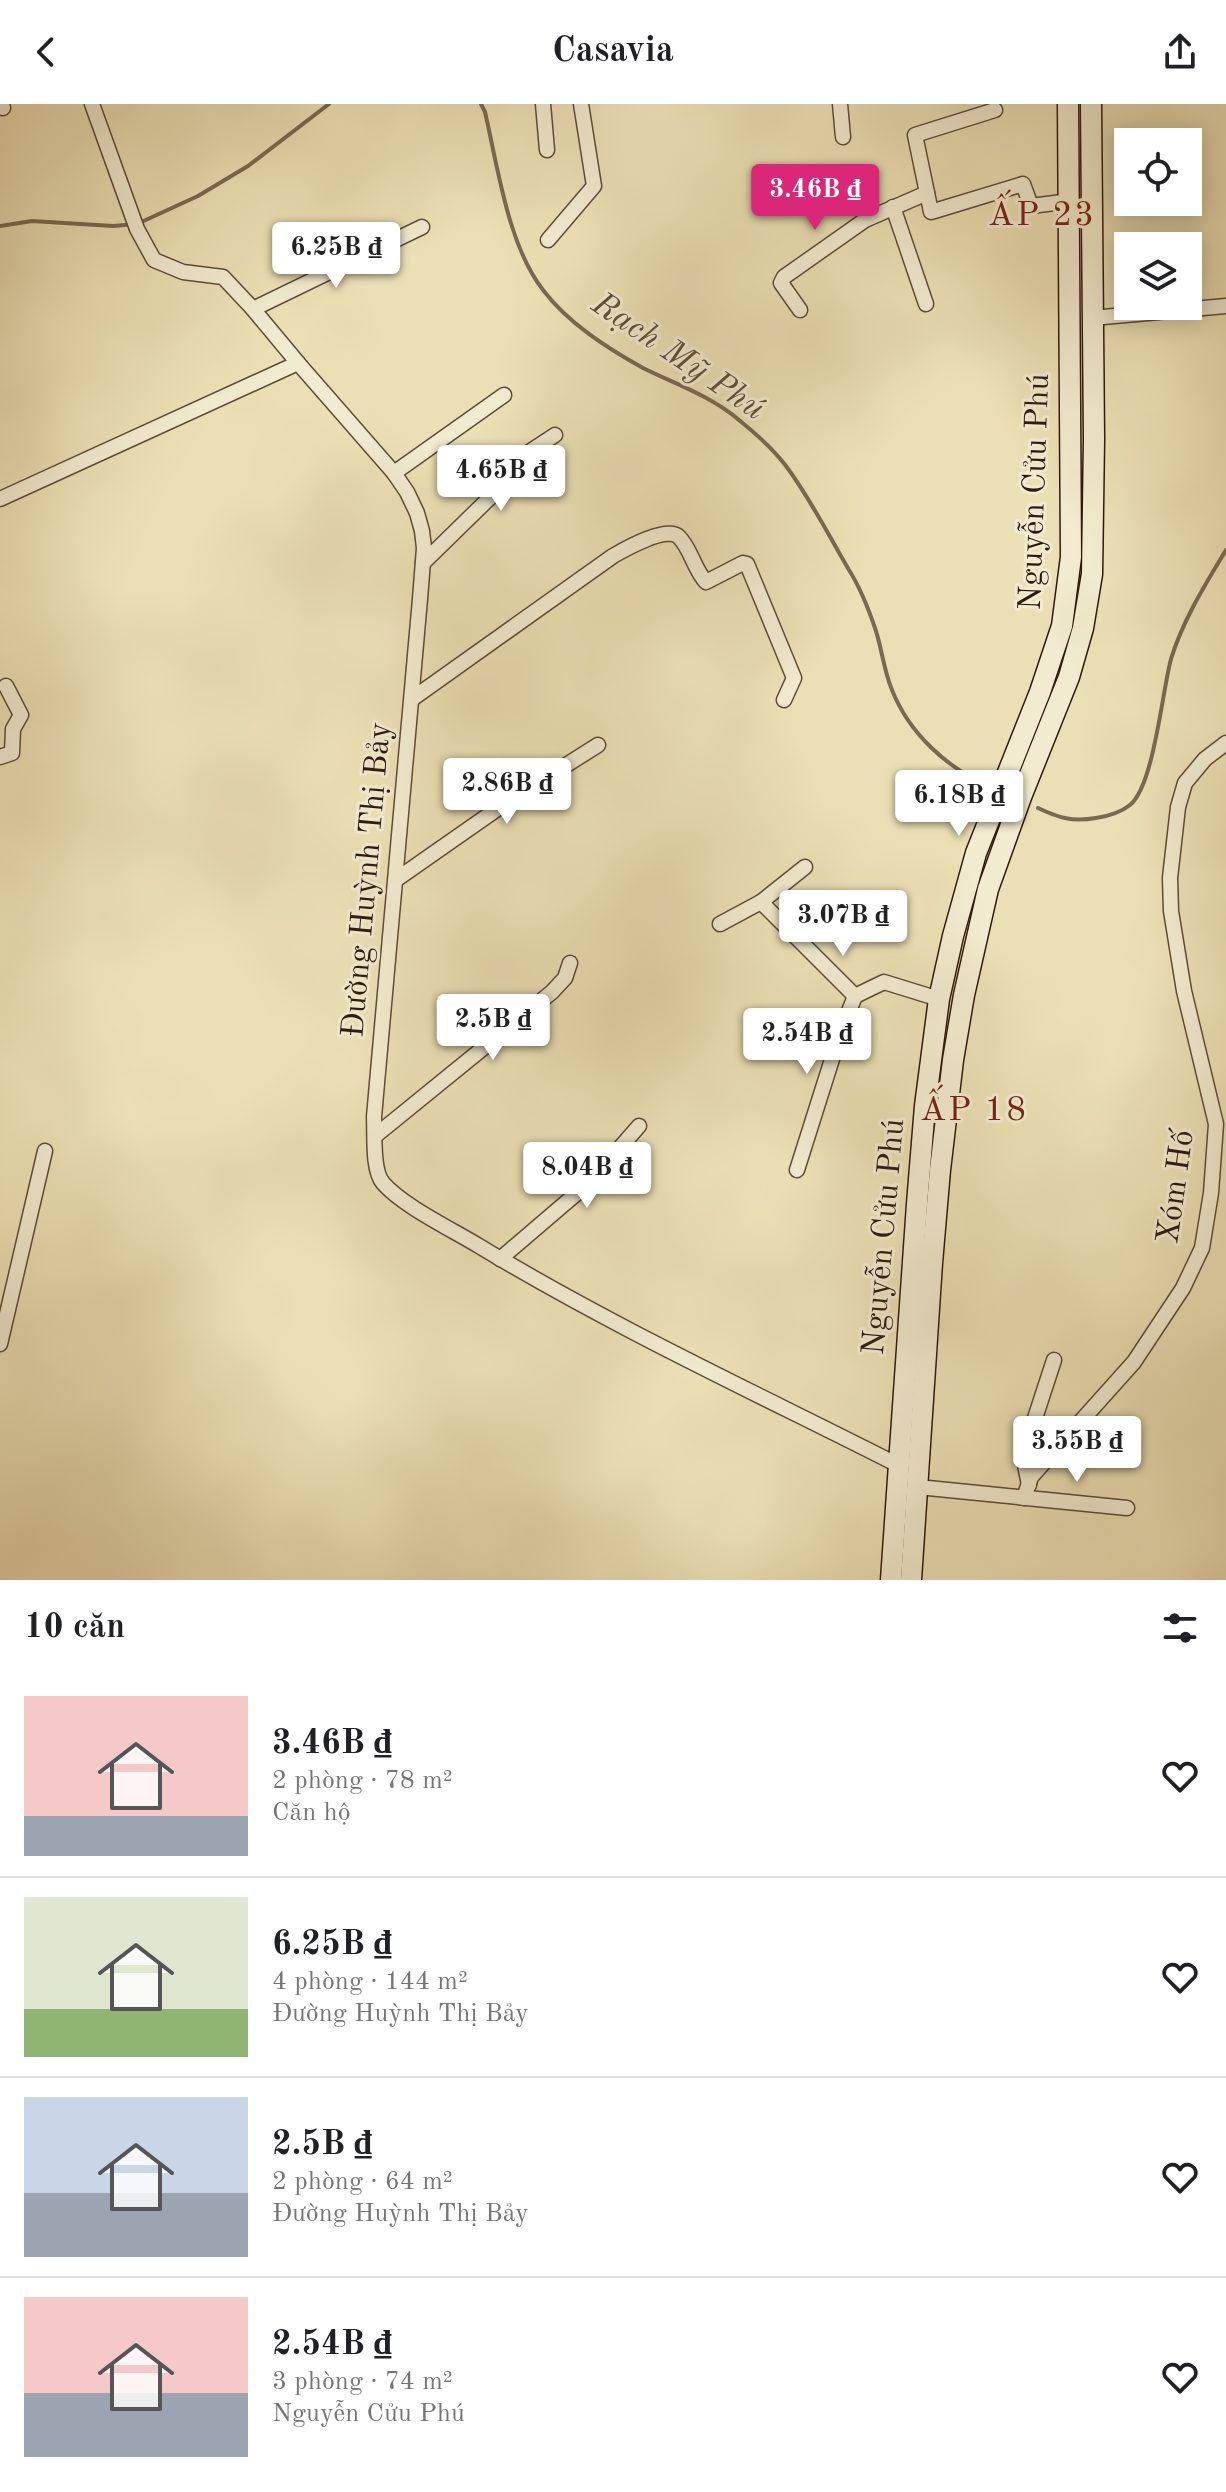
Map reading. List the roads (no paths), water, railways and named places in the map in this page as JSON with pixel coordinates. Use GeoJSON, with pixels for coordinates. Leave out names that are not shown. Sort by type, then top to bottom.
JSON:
{"type":"FeatureCollection","features":[{"type":"Feature","properties":{"kind":"main road","name":"Nguyễn Cửu Phú"},"geometry":{"type":"LineString","coordinates":[[891,1580],[925,1106],[939,999],[976,853],[1040,692],[1062,626],[1071,557],[1068,104]]}},
{"type":"Feature","properties":{"kind":"main road","name":"Nguyễn Cửu Phú"},"geometry":{"type":"LineString","coordinates":[[911,1580],[940,1170],[964,995],[988,889],[1069,677],[1083,628],[1092,574],[1091,104]]}},
{"type":"Feature","properties":{"kind":"main road"},"geometry":{"type":"LineString","coordinates":[[898,1465],[918,1487]]}},
{"type":"Feature","properties":{"kind":"street","name":"Đường Huỳnh Thị Bảy"},"geometry":{"type":"LineString","coordinates":[[92,104],[137,229],[154,260],[183,272],[223,277],[394,473],[417,513],[423,540],[423,563],[374,1117],[375,1158],[381,1181],[406,1202],[500,1259],[898,1465]]}},
{"type":"Feature","properties":{"kind":"street"},"geometry":{"type":"LineString","coordinates":[[543,104],[547,150]]}},
{"type":"Feature","properties":{"kind":"street"},"geometry":{"type":"LineString","coordinates":[[548,240],[594,186],[581,104]]}},
{"type":"Feature","properties":{"kind":"street"},"geometry":{"type":"LineString","coordinates":[[840,104],[843,137]]}},
{"type":"Feature","properties":{"kind":"street"},"geometry":{"type":"LineString","coordinates":[[995,110],[915,135],[931,212],[1023,184],[1031,206],[1070,201]]}},
{"type":"Feature","properties":{"kind":"street"},"geometry":{"type":"LineString","coordinates":[[800,310],[783,288],[781,283],[784,277],[865,220],[927,193]]}},
{"type":"Feature","properties":{"kind":"street"},"geometry":{"type":"LineString","coordinates":[[893,207],[926,304]]}},
{"type":"Feature","properties":{"kind":"street"},"geometry":{"type":"LineString","coordinates":[[253,309],[422,227]]}},
{"type":"Feature","properties":{"kind":"street"},"geometry":{"type":"LineString","coordinates":[[1092,318],[1226,306]]}},
{"type":"Feature","properties":{"kind":"street"},"geometry":{"type":"LineString","coordinates":[[0,499],[298,363]]}},
{"type":"Feature","properties":{"kind":"street"},"geometry":{"type":"LineString","coordinates":[[394,473],[504,395]]}},
{"type":"Feature","properties":{"kind":"street"},"geometry":{"type":"LineString","coordinates":[[423,563],[510,478],[526,454],[555,435]]}},
{"type":"Feature","properties":{"kind":"street"},"geometry":{"type":"LineString","coordinates":[[412,699],[613,556],[640,542],[670,533],[678,535],[706,582],[743,563],[747,564],[794,678],[784,700]]}},
{"type":"Feature","properties":{"kind":"street"},"geometry":{"type":"LineString","coordinates":[[0,757],[12,753],[13,729],[21,715],[6,686]]}},
{"type":"Feature","properties":{"kind":"street","name":"Xóm Hố"},"geometry":{"type":"LineString","coordinates":[[1027,1492],[1031,1477],[1134,1362],[1183,1288],[1202,1248],[1220,1116],[1184,991],[1171,911],[1170,878],[1183,788],[1191,773],[1226,743]]}},
{"type":"Feature","properties":{"kind":"street"},"geometry":{"type":"LineString","coordinates":[[397,879],[500,807],[598,745]]}},
{"type":"Feature","properties":{"kind":"street"},"geometry":{"type":"LineString","coordinates":[[720,924],[761,902],[805,867]]}},
{"type":"Feature","properties":{"kind":"street"},"geometry":{"type":"LineString","coordinates":[[761,902],[855,996]]}},
{"type":"Feature","properties":{"kind":"street"},"geometry":{"type":"LineString","coordinates":[[375,1136],[552,992],[565,978],[570,963]]}},
{"type":"Feature","properties":{"kind":"street"},"geometry":{"type":"LineString","coordinates":[[797,1170],[855,996],[884,982],[939,999]]}},
{"type":"Feature","properties":{"kind":"street"},"geometry":{"type":"LineString","coordinates":[[500,1259],[590,1182],[639,1126]]}},
{"type":"Feature","properties":{"kind":"street"},"geometry":{"type":"LineString","coordinates":[[0,1344],[45,1151]]}},
{"type":"Feature","properties":{"kind":"street"},"geometry":{"type":"LineString","coordinates":[[1027,1492],[1023,1455],[1054,1360]]}},
{"type":"Feature","properties":{"kind":"street"},"geometry":{"type":"LineString","coordinates":[[918,1487],[1027,1492],[1127,1508]]}},
{"type":"Feature","properties":{"kind":"waterway","name":"Rạch Mỹ Phú"},"geometry":{"type":"LineString","coordinates":[[0,226],[32,221],[113,226],[137,224],[198,196],[248,166],[329,104]]}},
{"type":"Feature","properties":{"kind":"waterway","name":"Rạch Mỹ Phú"},"geometry":{"type":"LineString","coordinates":[[481,104],[513,229],[531,272],[543,290],[576,324],[602,343],[643,368],[717,404],[776,454],[803,491],[868,607],[889,683],[899,706],[919,734],[944,759],[988,786]]}},
{"type":"Feature","properties":{"kind":"waterway","name":"Rạch Mỹ Phú"},"geometry":{"type":"LineString","coordinates":[[1038,808],[1080,820],[1110,815],[1130,805],[1138,794],[1151,759],[1176,645],[1195,603],[1226,550]]}},
{"type":"Feature","properties":{"kind":"district","name":"ẤP 23"},"geometry":{"type":"Point","coordinates":[1042,216]}},
{"type":"Feature","properties":{"kind":"district","name":"ẤP 18"},"geometry":{"type":"Point","coordinates":[974,1111]}}]}
